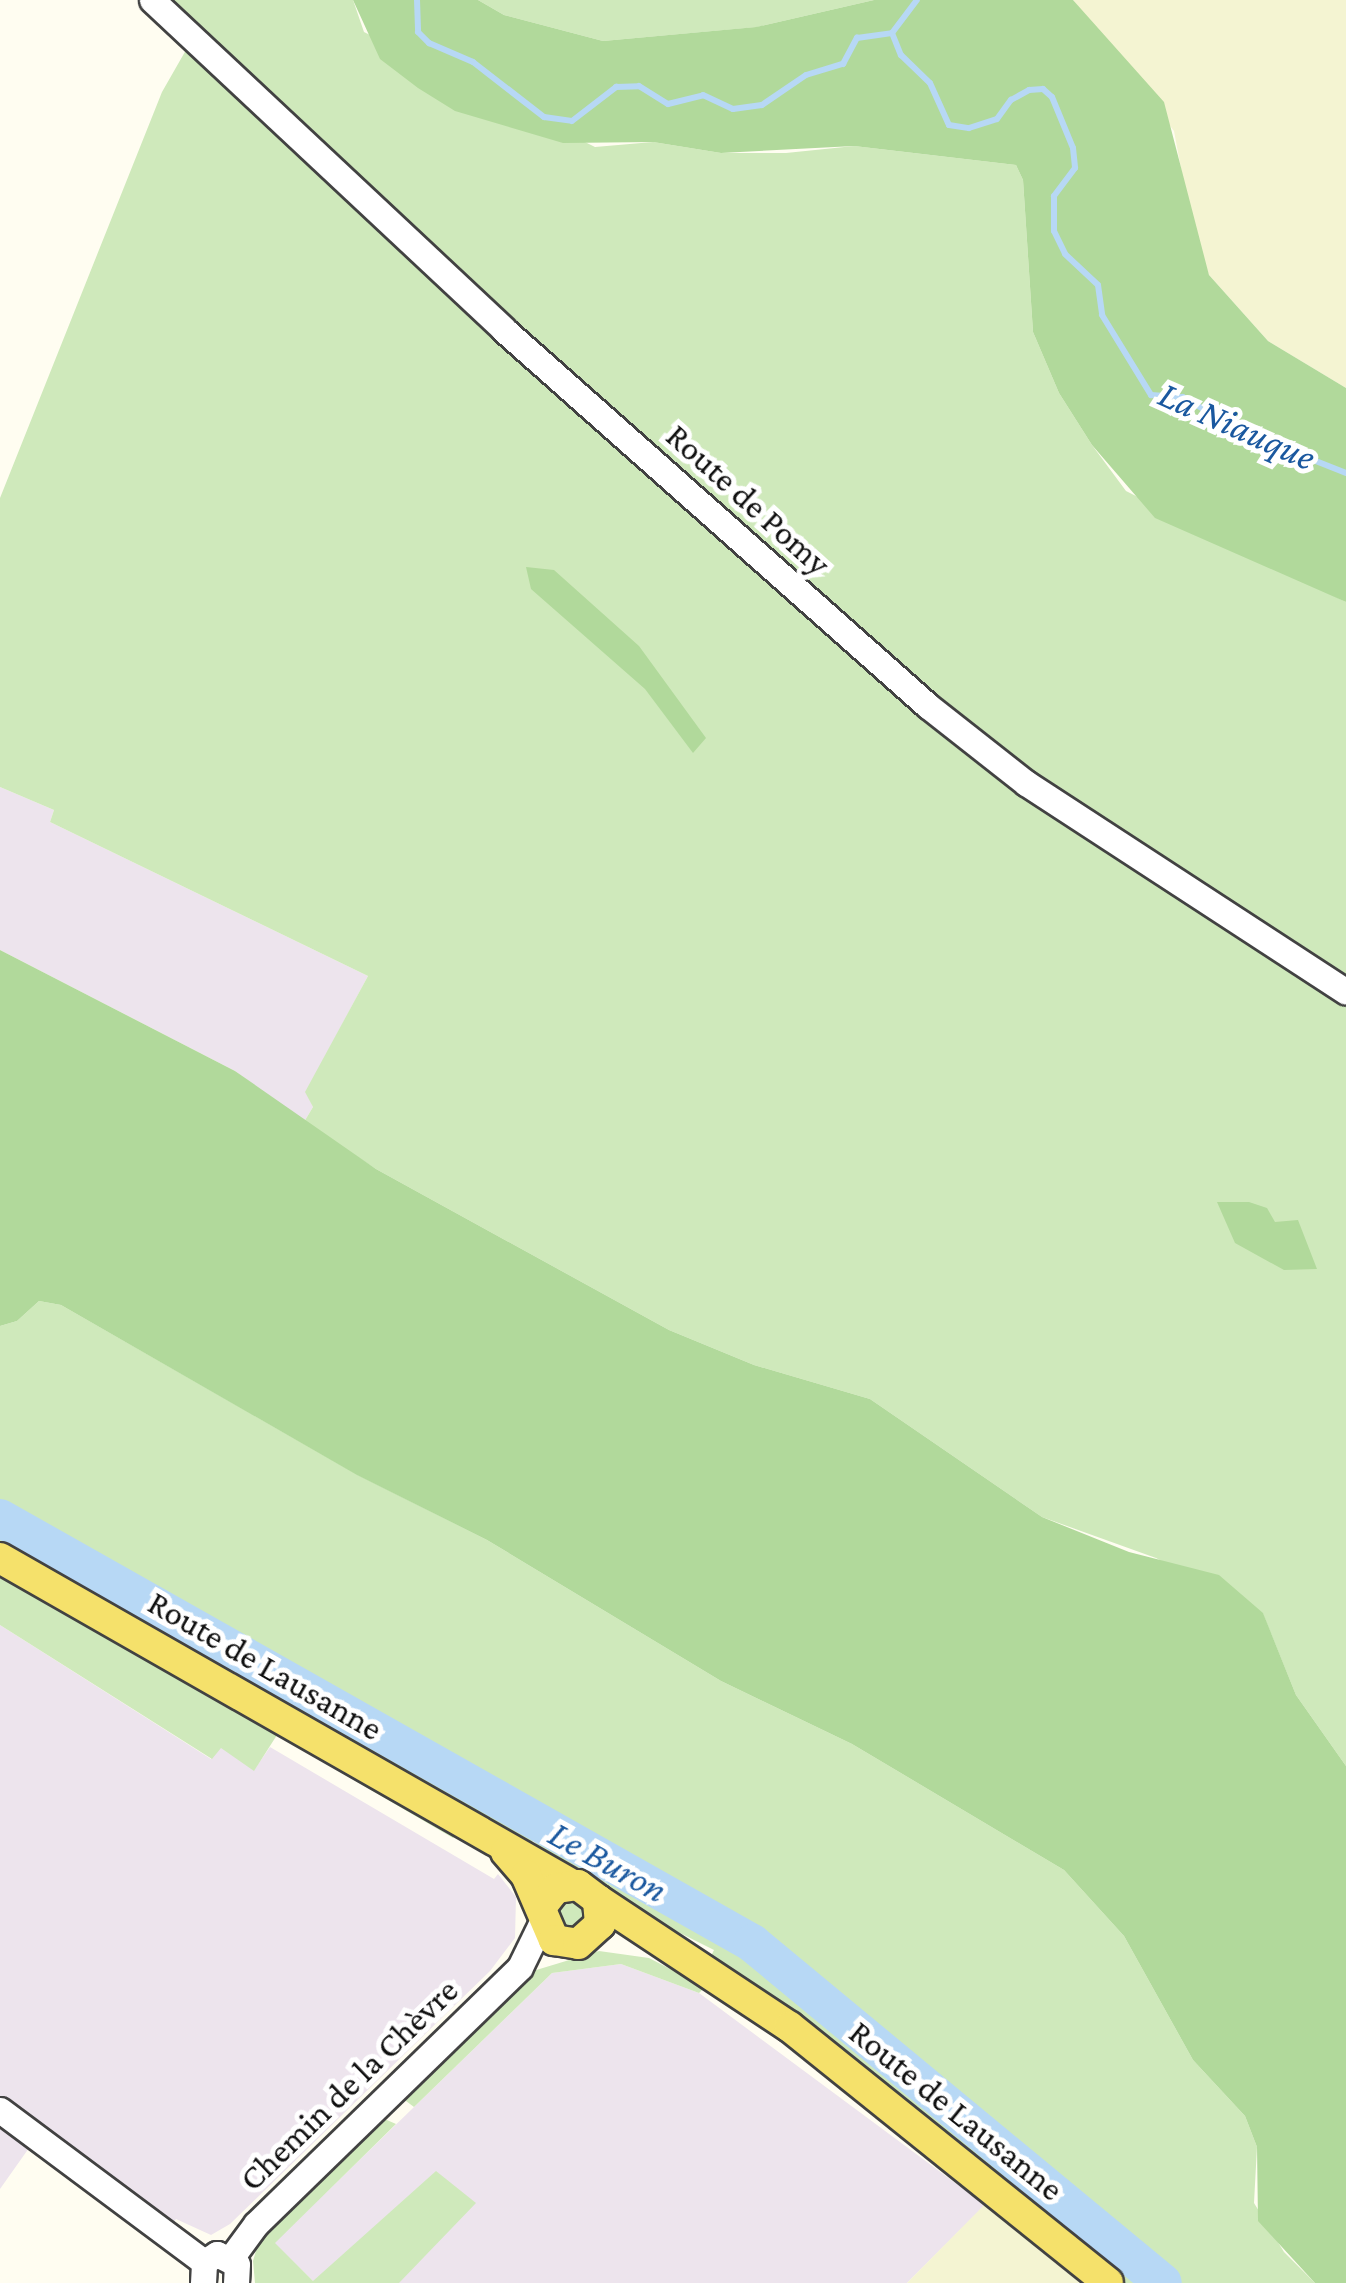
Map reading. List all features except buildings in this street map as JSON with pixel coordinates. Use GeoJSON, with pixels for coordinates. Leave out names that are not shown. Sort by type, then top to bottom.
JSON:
{"type":"FeatureCollection","features":[{"type":"Feature","properties":{"kind":"main road","name":"Route de Lausanne"},"geometry":{"type":"LineString","coordinates":[[0,1558],[584,1892],[838,2062],[1108,2283]]}},
{"type":"Feature","properties":{"kind":"main road","name":"Route de Lausanne"},"geometry":{"type":"LineString","coordinates":[[493,1840],[520,1866],[542,1914]]}},
{"type":"Feature","properties":{"kind":"main road"},"geometry":{"type":"LineString","coordinates":[[556,1888],[584,1892],[600,1924],[576,1943],[554,1940],[542,1914],[556,1888]]}},
{"type":"Feature","properties":{"kind":"main road","name":"Route de Lausanne"},"geometry":{"type":"LineString","coordinates":[[576,1943],[624,1944],[703,1970]]}},
{"type":"Feature","properties":{"kind":"street","name":"Route de Pomy"},"geometry":{"type":"LineString","coordinates":[[152,0],[503,329],[928,706],[1026,782],[1346,992]]}},
{"type":"Feature","properties":{"kind":"street","name":"Chemin de la Chèvre"},"geometry":{"type":"LineString","coordinates":[[520,1967],[542,1914]]}},
{"type":"Feature","properties":{"kind":"street","name":"Chemin de la Chèvre"},"geometry":{"type":"LineString","coordinates":[[234,2270],[256,2224],[520,1967],[576,1943]]}},
{"type":"Feature","properties":{"kind":"street"},"geometry":{"type":"LineString","coordinates":[[0,2110],[202,2278],[216,2254],[234,2270]]}},
{"type":"Feature","properties":{"kind":"shaded area"},"geometry":{"type":"Polygon","coordinates":[[[0,787],[54,810],[50,822],[368,976],[306,1092],[313,1107],[304,1122],[235,1071],[0,950],[0,787]]]}},
{"type":"Feature","properties":{"kind":"shaded area"},"geometry":{"type":"Polygon","coordinates":[[[0,1625],[211,1759],[221,1747],[254,1770],[270,1747],[494,1879],[498,1874],[516,1897],[515,1938],[490,1971],[230,2224],[211,2235],[176,2219],[159,2242],[29,2148],[0,2189],[0,1625]]]}},
{"type":"Feature","properties":{"kind":"shaded area"},"geometry":{"type":"Polygon","coordinates":[[[621,1964],[699,1993],[985,2205],[907,2283],[315,2283],[274,2243],[552,1973],[621,1964]]]}},
{"type":"Feature","properties":{"kind":"green space"},"geometry":{"type":"Polygon","coordinates":[[[152,0],[353,0],[364,32],[595,147],[653,142],[721,153],[786,153],[854,146],[1016,165],[1023,180],[1033,332],[1059,393],[1126,491],[1346,602],[1346,1766],[1296,1695],[1263,1614],[1156,1558],[1042,1517],[870,1399],[754,1365],[669,1330],[376,1169],[304,1122],[313,1107],[305,1092],[368,976],[50,822],[54,810],[0,787],[0,498],[162,92],[190,43],[152,0]]]}},
{"type":"Feature","properties":{"kind":"green space"},"geometry":{"type":"Polygon","coordinates":[[[353,0],[478,0],[504,15],[603,41],[756,27],[874,0],[1073,0],[1164,102],[1209,275],[1268,341],[1346,388],[1346,602],[1155,518],[1092,445],[1059,393],[1033,332],[1023,180],[1016,165],[854,146],[721,153],[653,142],[563,143],[455,111],[418,88],[380,59],[353,0]]]}},
{"type":"Feature","properties":{"kind":"green space"},"geometry":{"type":"Polygon","coordinates":[[[478,0],[874,0],[757,27],[603,41],[504,15],[478,0]]]}},
{"type":"Feature","properties":{"kind":"green space"},"geometry":{"type":"Polygon","coordinates":[[[1073,0],[1346,0],[1346,388],[1268,341],[1209,275],[1192,228],[1174,131],[1073,0]]]}},
{"type":"Feature","properties":{"kind":"green space"},"geometry":{"type":"Polygon","coordinates":[[[526,567],[554,570],[639,646],[706,738],[693,753],[645,689],[531,589],[526,567]]]}},
{"type":"Feature","properties":{"kind":"green space"},"geometry":{"type":"Polygon","coordinates":[[[0,950],[235,1071],[376,1169],[669,1330],[754,1365],[870,1399],[1042,1517],[1129,1552],[1219,1575],[1263,1613],[1296,1695],[1346,1766],[1346,2283],[1315,2283],[1258,2221],[1257,2147],[1245,2116],[1193,2060],[1124,1936],[1064,1870],[852,1744],[721,1681],[487,1540],[357,1475],[61,1305],[39,1301],[17,1321],[0,1326],[0,950]]]}},
{"type":"Feature","properties":{"kind":"green space"},"geometry":{"type":"Polygon","coordinates":[[[1217,1202],[1249,1202],[1267,1208],[1275,1222],[1298,1220],[1317,1269],[1284,1270],[1235,1243],[1217,1202]]]}},
{"type":"Feature","properties":{"kind":"green space"},"geometry":{"type":"Polygon","coordinates":[[[39,1301],[61,1305],[358,1475],[487,1540],[721,1681],[852,1744],[1064,1870],[1124,1936],[1193,2060],[1245,2116],[1257,2147],[1254,2203],[1284,2252],[1315,2283],[1108,2283],[1005,2182],[833,2041],[711,1956],[714,1950],[636,1911],[594,1874],[550,1857],[533,1841],[529,1846],[0,1545],[0,1326],[17,1321],[39,1301]]]}},
{"type":"Feature","properties":{"kind":"green space"},"geometry":{"type":"Polygon","coordinates":[[[0,1571],[456,1833],[453,1838],[277,1735],[254,1771],[221,1748],[212,1759],[0,1625],[0,1571]]]}},
{"type":"Feature","properties":{"kind":"green space"},"geometry":{"type":"Polygon","coordinates":[[[571,1902],[580,1905],[580,1923],[571,1926],[562,1923],[559,1914],[562,1905],[571,1902]]]}},
{"type":"Feature","properties":{"kind":"green space"},"geometry":{"type":"Polygon","coordinates":[[[599,1951],[649,1958],[705,1987],[699,1993],[621,1964],[552,1973],[414,2107],[406,2101],[406,2093],[533,1971],[599,1951]]]}},
{"type":"Feature","properties":{"kind":"green space"},"geometry":{"type":"Polygon","coordinates":[[[380,2117],[396,2124],[275,2243],[313,2281],[436,2171],[476,2203],[399,2283],[255,2283],[253,2261],[260,2237],[380,2117]]]}},
{"type":"Feature","properties":{"kind":"green space"},"geometry":{"type":"Polygon","coordinates":[[[998,2191],[1108,2283],[907,2283],[998,2191]]]}},
{"type":"Feature","properties":{"kind":"waterway"},"geometry":{"type":"LineString","coordinates":[[417,0],[418,32],[429,43],[473,62],[544,117],[572,121],[616,87],[639,86],[668,104],[703,95],[733,109],[762,105],[806,75],[843,64],[857,38],[892,33],[917,0]]}},
{"type":"Feature","properties":{"kind":"waterway","name":"La Niauque"},"geometry":{"type":"LineString","coordinates":[[892,33],[901,55],[930,83],[949,125],[969,128],[997,119],[1011,100],[1029,90],[1043,89],[1052,97],[1073,148],[1075,168],[1054,196],[1054,231],[1065,254],[1098,285],[1102,315],[1151,395],[1183,397],[1240,431],[1346,473]]}},
{"type":"Feature","properties":{"kind":"waterway","name":"Le Buron"},"geometry":{"type":"LineString","coordinates":[[0,1518],[752,1943],[1163,2283]]}}]}
